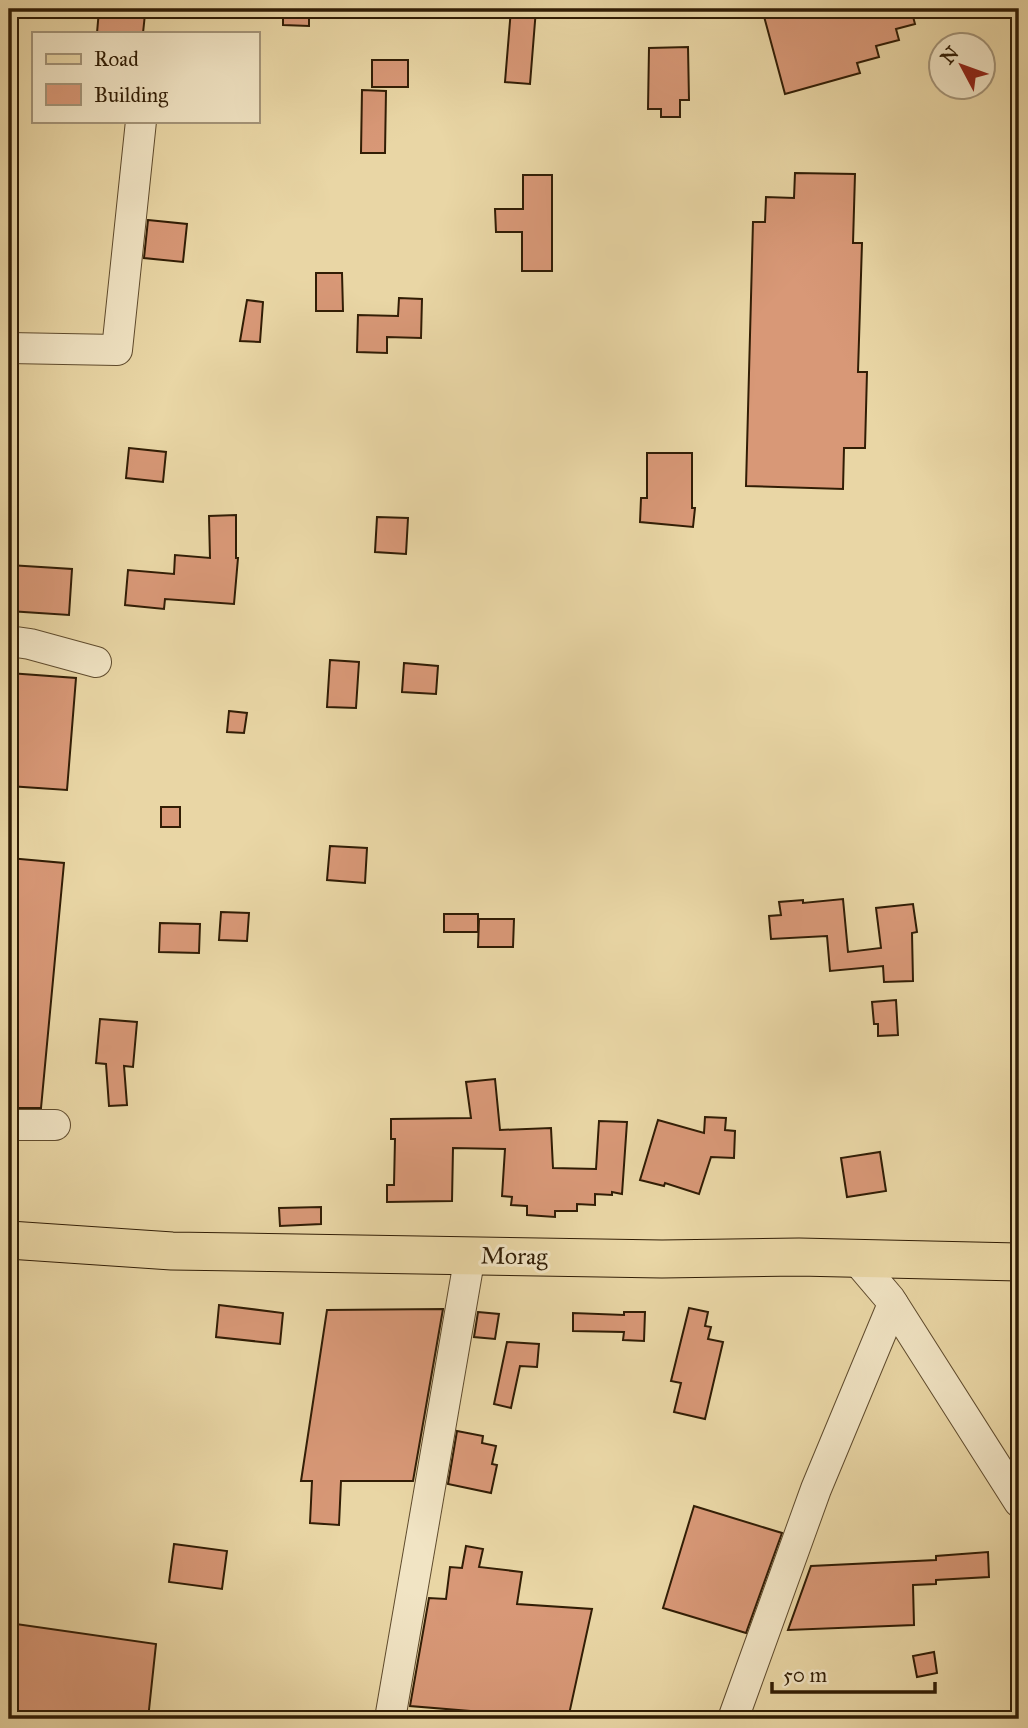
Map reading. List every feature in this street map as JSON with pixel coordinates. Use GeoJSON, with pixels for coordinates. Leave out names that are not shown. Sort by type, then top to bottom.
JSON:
{"type":"FeatureCollection","features":[{"type":"Feature","properties":{"kind":"main road","name":"Morag"},"geometry":{"type":"LineString","coordinates":[[9,1240],[172,1251],[1019,1262]]}},
{"type":"Feature","properties":{"kind":"street"},"geometry":{"type":"LineString","coordinates":[[9,348],[117,350],[141,122]]}},
{"type":"Feature","properties":{"kind":"street"},"geometry":{"type":"LineString","coordinates":[[9,641],[30,643],[96,662]]}},
{"type":"Feature","properties":{"kind":"street"},"geometry":{"type":"LineString","coordinates":[[9,1125],[55,1125]]}},
{"type":"Feature","properties":{"kind":"street"},"geometry":{"type":"LineString","coordinates":[[390,1719],[470,1255]]}},
{"type":"Feature","properties":{"kind":"street"},"geometry":{"type":"LineString","coordinates":[[856,1259],[893,1304],[1019,1502]]}},
{"type":"Feature","properties":{"kind":"street"},"geometry":{"type":"LineString","coordinates":[[733,1719],[816,1489],[893,1304]]}},
{"type":"Feature","properties":{"kind":"building"},"geometry":{"type":"Polygon","coordinates":[[[283,9],[309,9],[309,26],[283,25],[283,9]]]}},
{"type":"Feature","properties":{"kind":"building"},"geometry":{"type":"Polygon","coordinates":[[[511,9],[536,9],[530,84],[505,82],[511,9]]]}},
{"type":"Feature","properties":{"kind":"building"},"geometry":{"type":"Polygon","coordinates":[[[762,9],[911,9],[915,24],[896,29],[899,40],[876,46],[879,57],[857,63],[860,73],[785,94],[762,9]]]}},
{"type":"Feature","properties":{"kind":"building"},"geometry":{"type":"Polygon","coordinates":[[[99,10],[145,14],[143,32],[97,32],[99,10]]]}},
{"type":"Feature","properties":{"kind":"building"},"geometry":{"type":"Polygon","coordinates":[[[688,47],[689,100],[680,100],[680,117],[661,117],[661,109],[648,109],[649,48],[688,47]]]}},
{"type":"Feature","properties":{"kind":"building"},"geometry":{"type":"Polygon","coordinates":[[[372,60],[408,60],[408,87],[372,87],[372,60]]]}},
{"type":"Feature","properties":{"kind":"building"},"geometry":{"type":"Polygon","coordinates":[[[362,90],[386,91],[385,153],[361,153],[362,90]]]}},
{"type":"Feature","properties":{"kind":"building"},"geometry":{"type":"Polygon","coordinates":[[[795,173],[855,174],[853,243],[862,243],[858,372],[867,372],[865,448],[844,448],[843,489],[746,486],[753,222],[765,222],[766,197],[794,198],[795,173]]]}},
{"type":"Feature","properties":{"kind":"building"},"geometry":{"type":"Polygon","coordinates":[[[523,175],[552,175],[552,271],[522,271],[522,232],[496,232],[495,209],[523,209],[523,175]]]}},
{"type":"Feature","properties":{"kind":"building"},"geometry":{"type":"Polygon","coordinates":[[[148,220],[187,224],[183,262],[144,258],[148,220]]]}},
{"type":"Feature","properties":{"kind":"building"},"geometry":{"type":"Polygon","coordinates":[[[316,273],[342,273],[343,311],[316,311],[316,273]]]}},
{"type":"Feature","properties":{"kind":"building"},"geometry":{"type":"Polygon","coordinates":[[[399,298],[422,299],[421,338],[387,337],[387,353],[357,352],[358,315],[398,316],[399,298]]]}},
{"type":"Feature","properties":{"kind":"building"},"geometry":{"type":"Polygon","coordinates":[[[247,300],[263,302],[260,342],[240,341],[247,300]]]}},
{"type":"Feature","properties":{"kind":"building"},"geometry":{"type":"Polygon","coordinates":[[[129,448],[166,452],[163,482],[126,478],[129,448]]]}},
{"type":"Feature","properties":{"kind":"building"},"geometry":{"type":"Polygon","coordinates":[[[647,453],[692,453],[692,508],[695,508],[693,527],[640,522],[641,498],[647,498],[647,453]]]}},
{"type":"Feature","properties":{"kind":"building"},"geometry":{"type":"Polygon","coordinates":[[[236,515],[238,558],[234,604],[165,599],[164,609],[125,605],[128,570],[174,574],[175,555],[210,558],[209,516],[236,515]]]}},
{"type":"Feature","properties":{"kind":"building"},"geometry":{"type":"Polygon","coordinates":[[[377,517],[408,518],[406,554],[375,552],[377,517]]]}},
{"type":"Feature","properties":{"kind":"building"},"geometry":{"type":"Polygon","coordinates":[[[9,565],[72,569],[69,615],[9,611],[9,565]]]}},
{"type":"Feature","properties":{"kind":"building"},"geometry":{"type":"Polygon","coordinates":[[[330,660],[359,662],[356,708],[327,707],[330,660]]]}},
{"type":"Feature","properties":{"kind":"building"},"geometry":{"type":"Polygon","coordinates":[[[404,663],[438,666],[436,694],[402,692],[404,663]]]}},
{"type":"Feature","properties":{"kind":"building"},"geometry":{"type":"Polygon","coordinates":[[[9,673],[76,678],[67,790],[9,786],[9,673]]]}},
{"type":"Feature","properties":{"kind":"building"},"geometry":{"type":"Polygon","coordinates":[[[229,711],[247,713],[244,733],[227,732],[229,711]]]}},
{"type":"Feature","properties":{"kind":"building"},"geometry":{"type":"Polygon","coordinates":[[[161,807],[180,807],[180,827],[161,827],[161,807]]]}},
{"type":"Feature","properties":{"kind":"building"},"geometry":{"type":"Polygon","coordinates":[[[330,846],[367,848],[365,883],[327,880],[330,846]]]}},
{"type":"Feature","properties":{"kind":"building"},"geometry":{"type":"Polygon","coordinates":[[[9,858],[64,863],[41,1108],[9,1108],[9,858]]]}},
{"type":"Feature","properties":{"kind":"building"},"geometry":{"type":"Polygon","coordinates":[[[843,899],[848,952],[881,948],[876,908],[913,904],[917,932],[912,933],[913,981],[884,982],[883,966],[830,971],[827,936],[771,939],[769,916],[781,915],[779,902],[803,900],[803,903],[843,899]]]}},
{"type":"Feature","properties":{"kind":"building"},"geometry":{"type":"Polygon","coordinates":[[[221,912],[249,913],[247,941],[219,940],[221,912]]]}},
{"type":"Feature","properties":{"kind":"building"},"geometry":{"type":"Polygon","coordinates":[[[444,914],[478,914],[478,932],[444,932],[444,914]]]}},
{"type":"Feature","properties":{"kind":"building"},"geometry":{"type":"Polygon","coordinates":[[[479,919],[514,919],[513,947],[478,947],[479,919]]]}},
{"type":"Feature","properties":{"kind":"building"},"geometry":{"type":"Polygon","coordinates":[[[160,923],[200,924],[199,953],[159,952],[160,923]]]}},
{"type":"Feature","properties":{"kind":"building"},"geometry":{"type":"Polygon","coordinates":[[[896,1000],[898,1035],[878,1036],[872,1002],[896,1000]]]}},
{"type":"Feature","properties":{"kind":"building"},"geometry":{"type":"Polygon","coordinates":[[[100,1019],[137,1022],[133,1067],[124,1066],[127,1105],[109,1106],[106,1064],[96,1063],[100,1019]]]}},
{"type":"Feature","properties":{"kind":"building"},"geometry":{"type":"Polygon","coordinates":[[[495,1079],[500,1130],[551,1128],[553,1168],[596,1169],[599,1121],[627,1122],[622,1194],[595,1194],[595,1205],[577,1204],[577,1211],[555,1211],[555,1217],[527,1215],[527,1206],[511,1205],[512,1197],[502,1196],[505,1149],[453,1148],[452,1201],[387,1202],[387,1185],[394,1185],[395,1139],[391,1139],[391,1119],[471,1118],[466,1082],[495,1079]]]}},
{"type":"Feature","properties":{"kind":"building"},"geometry":{"type":"Polygon","coordinates":[[[705,1117],[726,1118],[725,1130],[735,1131],[734,1158],[711,1157],[699,1194],[665,1183],[664,1186],[640,1180],[658,1120],[704,1133],[705,1117]]]}},
{"type":"Feature","properties":{"kind":"building"},"geometry":{"type":"Polygon","coordinates":[[[880,1152],[886,1191],[847,1197],[841,1158],[880,1152]]]}},
{"type":"Feature","properties":{"kind":"building"},"geometry":{"type":"Polygon","coordinates":[[[321,1207],[321,1224],[280,1226],[279,1208],[321,1207]]]}},
{"type":"Feature","properties":{"kind":"building"},"geometry":{"type":"Polygon","coordinates":[[[219,1305],[283,1313],[280,1344],[216,1337],[219,1305]]]}},
{"type":"Feature","properties":{"kind":"building"},"geometry":{"type":"Polygon","coordinates":[[[689,1308],[708,1312],[705,1326],[711,1327],[708,1339],[723,1342],[705,1419],[674,1412],[681,1383],[671,1381],[689,1308]]]}},
{"type":"Feature","properties":{"kind":"building"},"geometry":{"type":"Polygon","coordinates":[[[443,1309],[413,1481],[341,1481],[339,1525],[310,1523],[312,1481],[301,1481],[327,1310],[443,1309]]]}},
{"type":"Feature","properties":{"kind":"building"},"geometry":{"type":"Polygon","coordinates":[[[478,1312],[499,1314],[495,1339],[474,1337],[478,1312]]]}},
{"type":"Feature","properties":{"kind":"building"},"geometry":{"type":"Polygon","coordinates":[[[624,1312],[645,1312],[644,1341],[623,1340],[624,1332],[573,1331],[573,1313],[624,1315],[624,1312]]]}},
{"type":"Feature","properties":{"kind":"building"},"geometry":{"type":"Polygon","coordinates":[[[507,1342],[539,1344],[537,1367],[520,1366],[511,1408],[494,1404],[507,1342]]]}},
{"type":"Feature","properties":{"kind":"building"},"geometry":{"type":"Polygon","coordinates":[[[457,1431],[483,1436],[482,1443],[496,1446],[492,1464],[497,1465],[491,1493],[448,1484],[457,1431]]]}},
{"type":"Feature","properties":{"kind":"building"},"geometry":{"type":"Polygon","coordinates":[[[694,1506],[782,1533],[746,1633],[663,1608],[694,1506]]]}},
{"type":"Feature","properties":{"kind":"building"},"geometry":{"type":"Polygon","coordinates":[[[174,1544],[227,1551],[222,1589],[169,1582],[174,1544]]]}},
{"type":"Feature","properties":{"kind":"building"},"geometry":{"type":"Polygon","coordinates":[[[466,1546],[483,1549],[479,1567],[522,1572],[517,1604],[592,1609],[568,1719],[410,1706],[429,1598],[446,1599],[450,1567],[462,1568],[466,1546]]]}},
{"type":"Feature","properties":{"kind":"building"},"geometry":{"type":"Polygon","coordinates":[[[988,1552],[989,1577],[936,1580],[936,1584],[913,1585],[914,1625],[788,1630],[811,1566],[936,1560],[936,1556],[988,1552]]]}},
{"type":"Feature","properties":{"kind":"building"},"geometry":{"type":"Polygon","coordinates":[[[9,1623],[156,1644],[148,1719],[36,1719],[9,1716],[9,1623]]]}},
{"type":"Feature","properties":{"kind":"building"},"geometry":{"type":"Polygon","coordinates":[[[934,1652],[937,1673],[917,1677],[913,1656],[934,1652]]]}}]}
